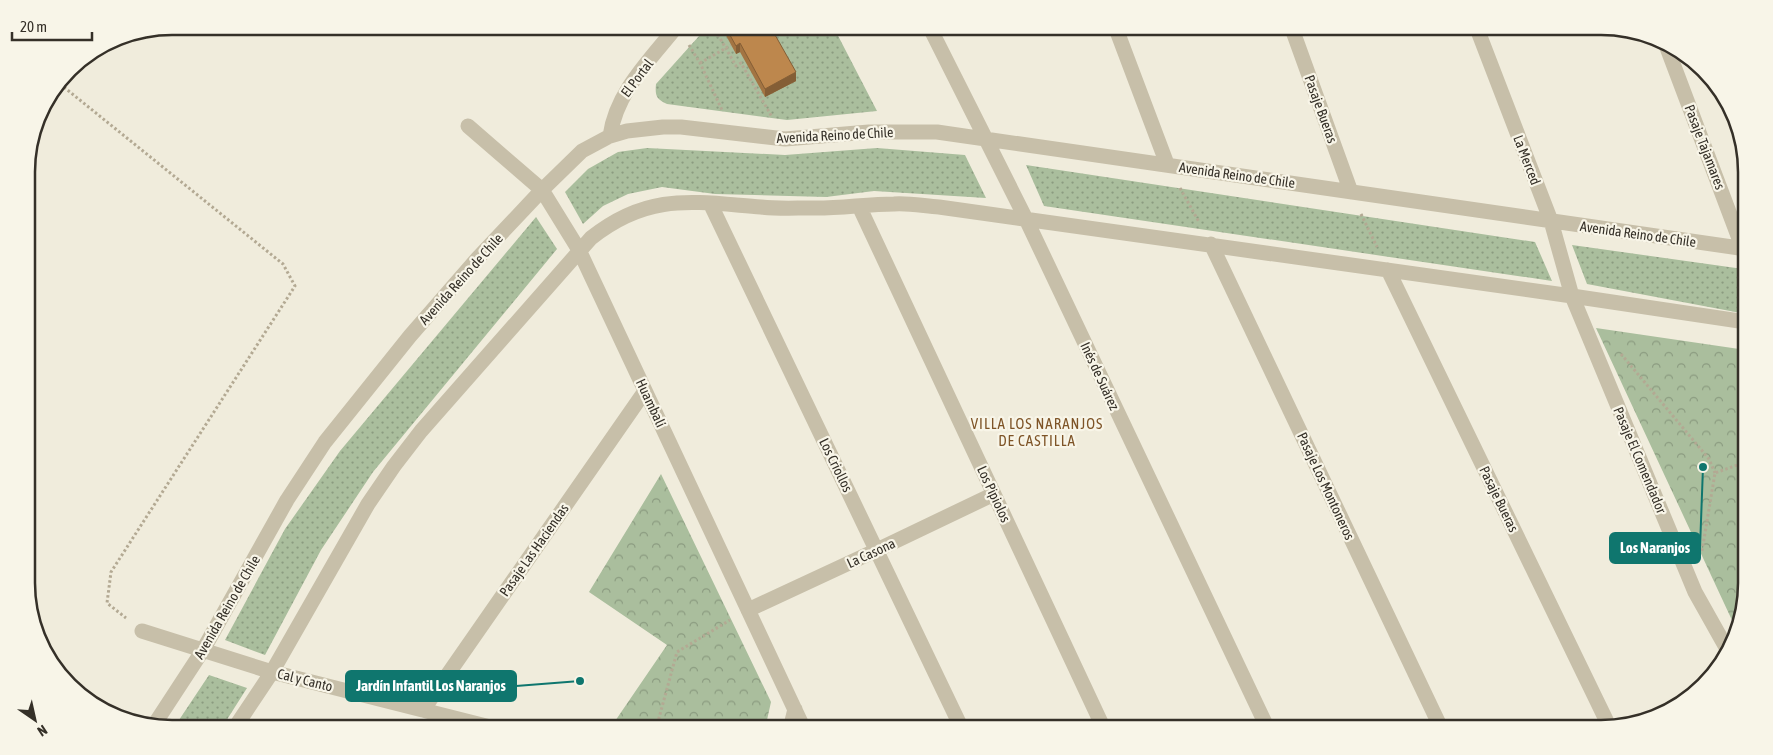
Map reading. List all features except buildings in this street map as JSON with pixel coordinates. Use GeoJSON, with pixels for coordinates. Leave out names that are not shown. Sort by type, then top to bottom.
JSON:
{"type":"FeatureCollection","features":[{"type":"Feature","properties":{"kind":"street","name":"El Portal"},"geometry":{"type":"LineString","coordinates":[[610,136],[612,122],[622,96],[670,35]]}},
{"type":"Feature","properties":{"kind":"street","name":"Inés de Suárez"},"geometry":{"type":"LineString","coordinates":[[934,35],[986,138],[1264,720]]}},
{"type":"Feature","properties":{"kind":"street"},"geometry":{"type":"LineString","coordinates":[[1117,35],[1167,164]]}},
{"type":"Feature","properties":{"kind":"street","name":"Pasaje Bueras"},"geometry":{"type":"LineString","coordinates":[[1294,35],[1351,192]]}},
{"type":"Feature","properties":{"kind":"street","name":"La Merced"},"geometry":{"type":"LineString","coordinates":[[1479,35],[1551,221],[1572,296]]}},
{"type":"Feature","properties":{"kind":"street","name":"Pasaje Tajamares"},"geometry":{"type":"LineString","coordinates":[[1669,52],[1738,233]]}},
{"type":"Feature","properties":{"kind":"street","name":"Huambalí"},"geometry":{"type":"LineString","coordinates":[[468,126],[542,190],[579,250],[800,720]]}},
{"type":"Feature","properties":{"kind":"street","name":"Avenida Reino de Chile"},"geometry":{"type":"LineString","coordinates":[[158,719],[203,650],[288,500],[325,442],[410,336],[477,259],[582,151],[610,136],[635,130],[663,127],[681,127],[785,139],[895,131],[937,132],[1738,248]]}},
{"type":"Feature","properties":{"kind":"street"},"geometry":{"type":"LineString","coordinates":[[242,720],[272,672],[368,504],[421,431],[579,250],[604,228],[638,211],[674,202],[788,208],[904,204],[939,207],[1024,217],[1738,321]]}},
{"type":"Feature","properties":{"kind":"street","name":"Los Criollos"},"geometry":{"type":"LineString","coordinates":[[710,203],[958,720]]}},
{"type":"Feature","properties":{"kind":"street","name":"Los Pipiolos"},"geometry":{"type":"LineString","coordinates":[[859,206],[1100,720]]}},
{"type":"Feature","properties":{"kind":"street","name":"Pasaje Los Montoneros"},"geometry":{"type":"LineString","coordinates":[[1211,244],[1437,720]]}},
{"type":"Feature","properties":{"kind":"street","name":"Pasaje Bueras"},"geometry":{"type":"LineString","coordinates":[[1388,270],[1606,720]]}},
{"type":"Feature","properties":{"kind":"street","name":"Pasaje El Comendador"},"geometry":{"type":"LineString","coordinates":[[1572,296],[1695,592],[1724,643]]}},
{"type":"Feature","properties":{"kind":"street","name":"Pasaje Las Haciendas"},"geometry":{"type":"LineString","coordinates":[[423,710],[645,390]]}},
{"type":"Feature","properties":{"kind":"street","name":"La Casona"},"geometry":{"type":"LineString","coordinates":[[748,610],[994,494]]}},
{"type":"Feature","properties":{"kind":"street","name":"Cal y Canto"},"geometry":{"type":"LineString","coordinates":[[142,631],[272,672],[462,720]]}},
{"type":"Feature","properties":{"kind":"street"},"geometry":{"type":"LineString","coordinates":[[792,720],[795,709]]}},
{"type":"Feature","properties":{"kind":"path"},"geometry":{"type":"LineString","coordinates":[[718,35],[736,66],[741,63],[785,139]]}},
{"type":"Feature","properties":{"kind":"path"},"geometry":{"type":"LineString","coordinates":[[686,41],[700,63],[733,133]]}},
{"type":"Feature","properties":{"kind":"path"},"geometry":{"type":"LineString","coordinates":[[700,63],[731,45]]}},
{"type":"Feature","properties":{"kind":"path"},"geometry":{"type":"LineString","coordinates":[[65,88],[282,264],[295,286],[111,572],[107,603],[142,631]]}},
{"type":"Feature","properties":{"kind":"path"},"geometry":{"type":"LineString","coordinates":[[1167,164],[1211,244]]}},
{"type":"Feature","properties":{"kind":"path"},"geometry":{"type":"LineString","coordinates":[[1351,192],[1388,270]]}},
{"type":"Feature","properties":{"kind":"path"},"geometry":{"type":"LineString","coordinates":[[1616,348],[1709,459],[1715,473],[1701,555]]}},
{"type":"Feature","properties":{"kind":"path"},"geometry":{"type":"LineString","coordinates":[[1715,473],[1738,465]]}},
{"type":"Feature","properties":{"kind":"path"},"geometry":{"type":"LineString","coordinates":[[658,720],[677,652],[748,610]]}},
{"type":"Feature","properties":{"kind":"green space"},"geometry":{"type":"Polygon","coordinates":[[[700,35],[838,35],[877,111],[787,120],[667,104],[658,98],[656,84],[700,35]]]}},
{"type":"Feature","properties":{"kind":"green space"},"geometry":{"type":"Polygon","coordinates":[[[647,148],[785,155],[877,148],[965,155],[986,198],[874,191],[826,197],[715,194],[662,187],[628,194],[603,206],[583,224],[565,192],[588,169],[618,152],[647,148]]]}},
{"type":"Feature","properties":{"kind":"green space"},"geometry":{"type":"Polygon","coordinates":[[[1026,165],[1535,242],[1552,281],[1044,206],[1026,165]]]}},
{"type":"Feature","properties":{"kind":"green space"},"geometry":{"type":"Polygon","coordinates":[[[536,217],[557,249],[373,472],[321,550],[265,655],[225,640],[285,529],[340,451],[536,217]]]}},
{"type":"Feature","properties":{"kind":"green space"},"geometry":{"type":"Polygon","coordinates":[[[1572,245],[1738,268],[1738,312],[1587,284],[1572,245]]]}},
{"type":"Feature","properties":{"kind":"green space"},"geometry":{"type":"Polygon","coordinates":[[[1596,328],[1738,349],[1738,583],[1737,601],[1732,621],[1596,328]]]}},
{"type":"Feature","properties":{"kind":"green space"},"geometry":{"type":"Polygon","coordinates":[[[661,474],[771,702],[767,720],[616,720],[667,645],[589,592],[661,474]]]}},
{"type":"Feature","properties":{"kind":"green space"},"geometry":{"type":"Polygon","coordinates":[[[209,675],[247,688],[227,720],[179,720],[209,675]]]}},
{"type":"Feature","properties":{"kind":"place","name":"Los Naranjos"},"geometry":{"type":"Point","coordinates":[1703,467]}},
{"type":"Feature","properties":{"kind":"place","name":"Jardín Infantil Los Naranjos"},"geometry":{"type":"Point","coordinates":[580,681]}},
{"type":"Feature","properties":{"kind":"district","name":"VILLA LOS NARANJOS DE CASTILLA"},"geometry":{"type":"Point","coordinates":[1037,432]}}]}
